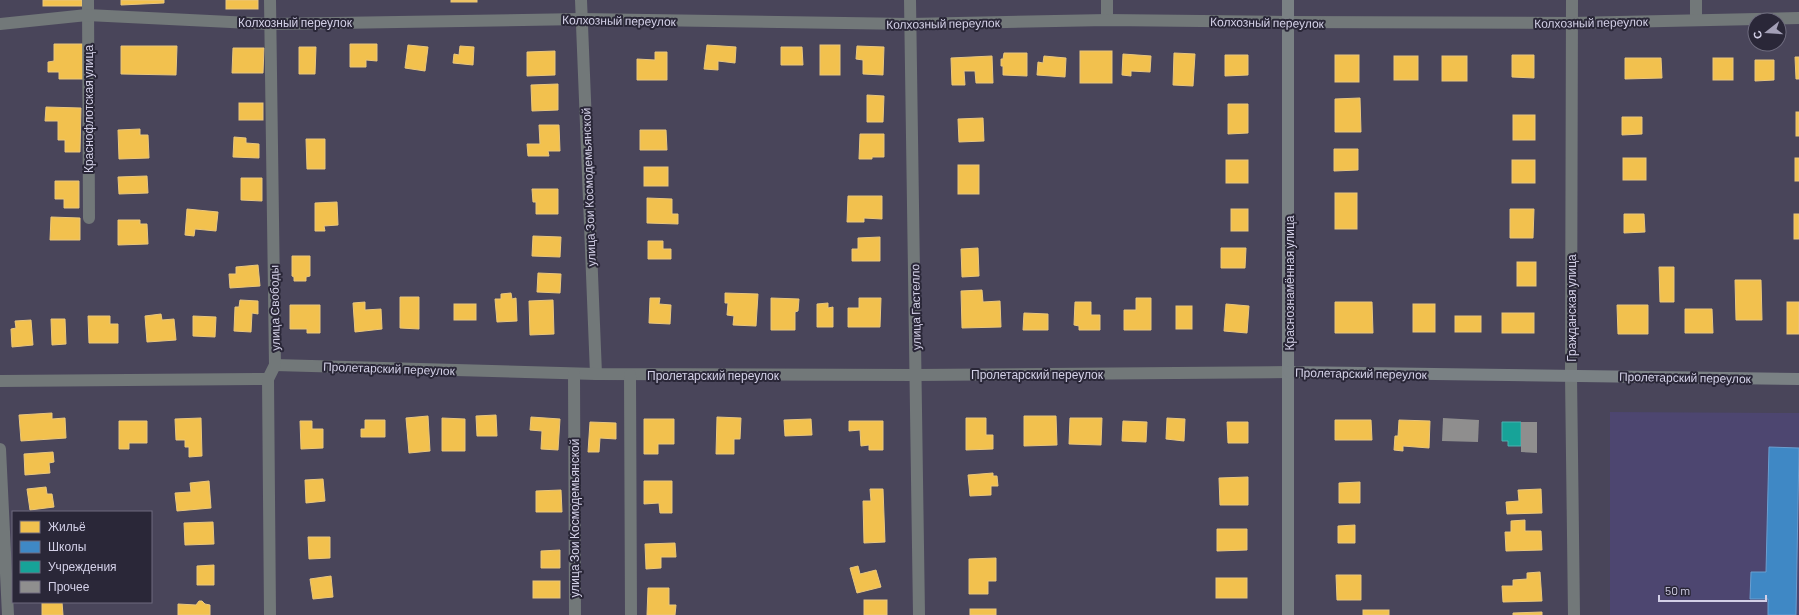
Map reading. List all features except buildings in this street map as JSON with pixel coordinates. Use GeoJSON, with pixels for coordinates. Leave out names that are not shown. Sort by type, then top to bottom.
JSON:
{"type":"FeatureCollection","features":[{"type":"Feature","properties":{"kind":"main road","name":"Краснознамённая улица"},"geometry":{"type":"LineString","coordinates":[[1288,0],[1288,615]]}},
{"type":"Feature","properties":{"kind":"main road","name":"Пролетарский переулок"},"geometry":{"type":"LineString","coordinates":[[1289,372],[1799,379]]}},
{"type":"Feature","properties":{"kind":"street","name":"Краснофлотская улица"},"geometry":{"type":"LineString","coordinates":[[88,0],[89,218]]}},
{"type":"Feature","properties":{"kind":"street","name":"улица Свободы"},"geometry":{"type":"LineString","coordinates":[[270,0],[275,365],[268,379],[270,615]]}},
{"type":"Feature","properties":{"kind":"street","name":"улица Зои Космодемьянской"},"geometry":{"type":"LineString","coordinates":[[581,0],[596,374]]}},
{"type":"Feature","properties":{"kind":"street","name":"улица Гастелло"},"geometry":{"type":"LineString","coordinates":[[910,0],[919,615]]}},
{"type":"Feature","properties":{"kind":"street"},"geometry":{"type":"LineString","coordinates":[[1107,0],[1107,20]]}},
{"type":"Feature","properties":{"kind":"street","name":"Гражданская улица"},"geometry":{"type":"LineString","coordinates":[[1572,0],[1571,375],[1574,615]]}},
{"type":"Feature","properties":{"kind":"street"},"geometry":{"type":"LineString","coordinates":[[1696,0],[1696,20]]}},
{"type":"Feature","properties":{"kind":"street","name":"Колхозный переулок"},"geometry":{"type":"LineString","coordinates":[[0,24],[87,15],[270,24],[581,19],[910,24],[1107,20],[1572,23],[1799,18]]}},
{"type":"Feature","properties":{"kind":"street","name":"Пролетарский переулок"},"geometry":{"type":"LineString","coordinates":[[275,365],[630,375],[916,375],[1289,372]]}},
{"type":"Feature","properties":{"kind":"street","name":"улица Зои Космодемьянской"},"geometry":{"type":"LineString","coordinates":[[574,374],[574,615]]}},
{"type":"Feature","properties":{"kind":"street"},"geometry":{"type":"LineString","coordinates":[[630,375],[631,615]]}},
{"type":"Feature","properties":{"kind":"street"},"geometry":{"type":"LineString","coordinates":[[0,381],[268,379]]}},
{"type":"Feature","properties":{"kind":"street"},"geometry":{"type":"LineString","coordinates":[[0,449],[8,615]]}},
{"type":"Feature","properties":{"kind":"shaded area"},"geometry":{"type":"Polygon","coordinates":[[[1610,412],[1799,413],[1799,615],[1610,615],[1610,412]]]}}]}
